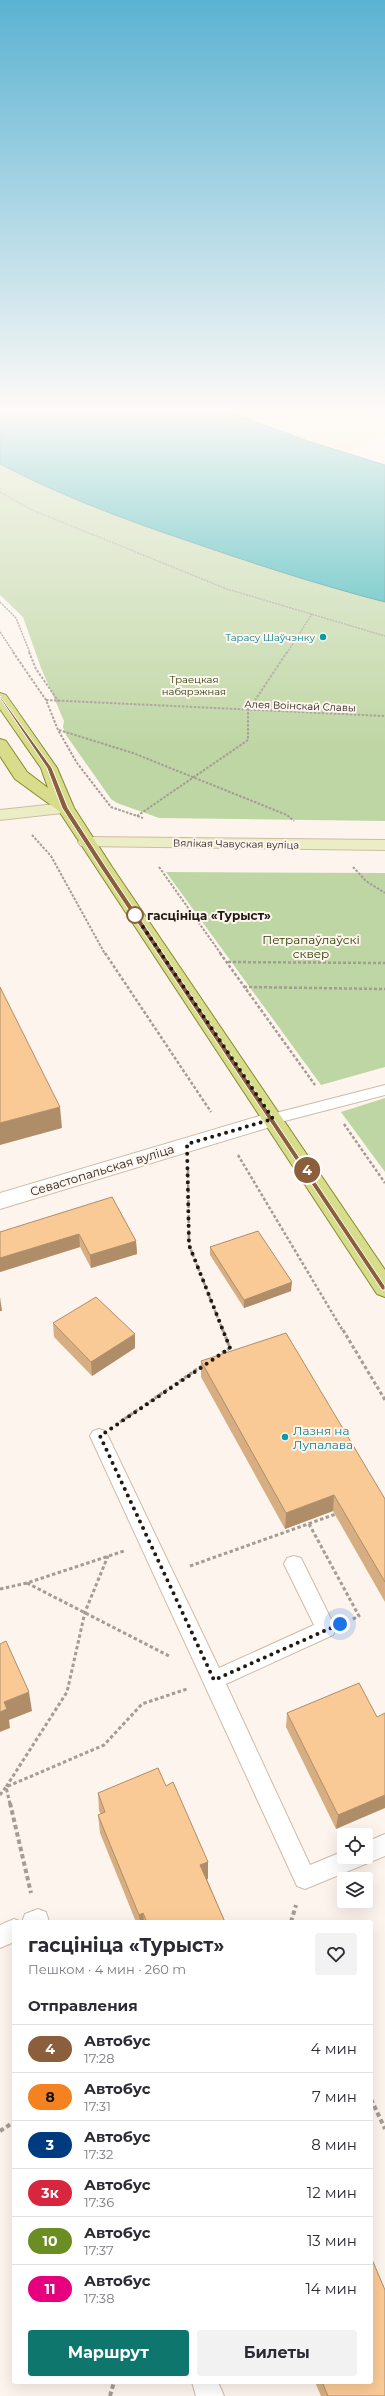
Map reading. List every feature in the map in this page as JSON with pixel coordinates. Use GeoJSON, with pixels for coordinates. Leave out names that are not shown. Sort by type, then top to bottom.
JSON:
{"type":"FeatureCollection","features":[{"type":"Feature","properties":{"kind":"main road"},"geometry":{"type":"LineString","coordinates":[[0,698],[50,768],[65,808],[87,842],[385,1288]]}},
{"type":"Feature","properties":{"kind":"main road"},"geometry":{"type":"LineString","coordinates":[[0,744],[21,774],[65,808]]}},
{"type":"Feature","properties":{"kind":"main road"},"geometry":{"type":"LineString","coordinates":[[0,815],[65,808]]}},
{"type":"Feature","properties":{"kind":"main road","name":"Вялікая Чавуская вуліца"},"geometry":{"type":"LineString","coordinates":[[87,842],[385,845]]}},
{"type":"Feature","properties":{"kind":"street","name":"Севастопальская вуліца"},"geometry":{"type":"LineString","coordinates":[[0,1201],[224,1132],[273,1119]]}},
{"type":"Feature","properties":{"kind":"lane"},"geometry":{"type":"LineString","coordinates":[[273,1119],[330,1106],[385,1090]]}},
{"type":"Feature","properties":{"kind":"lane"},"geometry":{"type":"LineString","coordinates":[[100,1436],[305,1878],[339,1864]]}},
{"type":"Feature","properties":{"kind":"lane"},"geometry":{"type":"LineString","coordinates":[[214,1680],[326,1630],[294,1564]]}},
{"type":"Feature","properties":{"kind":"lane"},"geometry":{"type":"LineString","coordinates":[[373,1850],[385,1845]]}},
{"type":"Feature","properties":{"kind":"lane"},"geometry":{"type":"LineString","coordinates":[[0,1937],[12,1931]]}},
{"type":"Feature","properties":{"kind":"lane"},"geometry":{"type":"LineString","coordinates":[[206,2384],[210,2396]]}},
{"type":"Feature","properties":{"kind":"path"},"geometry":{"type":"LineString","coordinates":[[66,524],[227,589],[385,636]]}},
{"type":"Feature","properties":{"kind":"path"},"geometry":{"type":"LineString","coordinates":[[0,602],[16,618],[36,669],[59,702]]}},
{"type":"Feature","properties":{"kind":"path"},"geometry":{"type":"LineString","coordinates":[[0,632],[46,700],[58,730],[77,763],[111,807],[136,816],[248,740],[248,711],[312,614]]}},
{"type":"Feature","properties":{"kind":"path","name":"Алея Воінскай Славы"},"geometry":{"type":"LineString","coordinates":[[46,700],[59,702],[248,711],[385,716]]}},
{"type":"Feature","properties":{"kind":"path"},"geometry":{"type":"LineString","coordinates":[[58,730],[133,753],[287,815],[299,826]]}},
{"type":"Feature","properties":{"kind":"path"},"geometry":{"type":"LineString","coordinates":[[31,835],[37,838],[57,868],[105,956],[224,1132],[385,1400]]}},
{"type":"Feature","properties":{"kind":"path"},"geometry":{"type":"LineString","coordinates":[[159,867],[385,1183]]}},
{"type":"Feature","properties":{"kind":"path"},"geometry":{"type":"LineString","coordinates":[[352,867],[366,881],[385,893]]}},
{"type":"Feature","properties":{"kind":"path"},"geometry":{"type":"LineString","coordinates":[[227,962],[385,963]]}},
{"type":"Feature","properties":{"kind":"path"},"geometry":{"type":"LineString","coordinates":[[244,987],[385,989]]}},
{"type":"Feature","properties":{"kind":"path"},"geometry":{"type":"LineString","coordinates":[[187,1144],[189,1245],[230,1348],[211,1360]]}},
{"type":"Feature","properties":{"kind":"path"},"geometry":{"type":"LineString","coordinates":[[100,1436],[204,1364]]}},
{"type":"Feature","properties":{"kind":"path"},"geometry":{"type":"LineString","coordinates":[[165,1575],[344,1511]]}},
{"type":"Feature","properties":{"kind":"path"},"geometry":{"type":"LineString","coordinates":[[309,1524],[359,1616],[326,1630]]}},
{"type":"Feature","properties":{"kind":"path"},"geometry":{"type":"LineString","coordinates":[[0,1589],[27,1583],[149,1543]]}},
{"type":"Feature","properties":{"kind":"path"},"geometry":{"type":"LineString","coordinates":[[0,1795],[67,1692],[86,1612],[108,1556]]}},
{"type":"Feature","properties":{"kind":"path"},"geometry":{"type":"LineString","coordinates":[[27,1583],[174,1658]]}},
{"type":"Feature","properties":{"kind":"path"},"geometry":{"type":"LineString","coordinates":[[6,1787],[104,1745],[142,1704],[214,1680]]}},
{"type":"Feature","properties":{"kind":"path"},"geometry":{"type":"LineString","coordinates":[[6,1787],[36,1920]]}},
{"type":"Feature","properties":{"kind":"path"},"geometry":{"type":"LineString","coordinates":[[373,2103],[385,2129]]}},
{"type":"Feature","properties":{"kind":"path"},"geometry":{"type":"LineString","coordinates":[[0,2131],[12,2123]]}},
{"type":"Feature","properties":{"kind":"path"},"geometry":{"type":"LineString","coordinates":[[110,2396],[113,2384]]}},
{"type":"Feature","properties":{"kind":"green space","name":"Траецкая набярэжная"},"geometry":{"type":"Polygon","coordinates":[[[0,524],[140,524],[284,573],[385,602],[385,821],[159,818],[117,803],[111,799],[66,735],[63,727],[64,721],[41,668],[23,617],[0,595],[0,524]]]}},
{"type":"Feature","properties":{"kind":"green space","name":"Петрапаўлаўскі сквер"},"geometry":{"type":"Polygon","coordinates":[[[166,872],[385,873],[385,1067],[321,1085],[166,872]]]}},
{"type":"Feature","properties":{"kind":"green space"},"geometry":{"type":"Polygon","coordinates":[[[385,1098],[385,1172],[341,1112],[385,1098]]]}},
{"type":"Feature","properties":{"kind":"water"},"geometry":{"type":"Polygon","coordinates":[[[139,524],[385,524],[385,602],[287,574],[139,524]]]}},
{"type":"Feature","properties":{"kind":"building"},"geometry":{"type":"Polygon","coordinates":[[[0,987],[60,1107],[0,1123],[0,987]]]}},
{"type":"Feature","properties":{"kind":"building"},"geometry":{"type":"Polygon","coordinates":[[[112,1197],[136,1241],[90,1255],[79,1234],[0,1258],[0,1232],[112,1197]]]}},
{"type":"Feature","properties":{"kind":"building"},"geometry":{"type":"Polygon","coordinates":[[[258,1231],[292,1282],[244,1300],[210,1247],[258,1231]]]}},
{"type":"Feature","properties":{"kind":"building"},"geometry":{"type":"Polygon","coordinates":[[[96,1297],[135,1334],[91,1362],[53,1323],[96,1297]]]}},
{"type":"Feature","properties":{"kind":"building","name":"Лазня на Лупалава"},"geometry":{"type":"Polygon","coordinates":[[[286,1333],[385,1499],[385,1582],[334,1495],[286,1513],[201,1361],[286,1333]]]}},
{"type":"Feature","properties":{"kind":"building"},"geometry":{"type":"Polygon","coordinates":[[[6,1641],[29,1692],[4,1702],[7,1709],[0,1712],[0,1644],[6,1641]]]}},
{"type":"Feature","properties":{"kind":"building"},"geometry":{"type":"Polygon","coordinates":[[[359,1683],[377,1717],[385,1713],[385,1795],[338,1815],[287,1713],[359,1683]]]}},
{"type":"Feature","properties":{"kind":"building"},"geometry":{"type":"Polygon","coordinates":[[[158,1768],[166,1786],[173,1782],[208,1862],[200,1865],[224,1920],[146,1920],[143,1913],[139,1915],[98,1815],[105,1812],[98,1793],[158,1768]]]}},
{"type":"Feature","properties":{"kind":"building"},"geometry":{"type":"Polygon","coordinates":[[[373,2262],[385,2290],[385,2396],[328,2396],[323,2384],[373,2384],[373,2262]]]}},
{"type":"Feature","properties":{"kind":"bus line","name":"4"},"geometry":{"type":"LineString","coordinates":[[0,698],[50,768],[65,808],[103,867],[385,1288]]}},
{"type":"Feature","properties":{"kind":"place","name":"Тарасу Шаўчэнку"},"geometry":{"type":"Point","coordinates":[323,637]}},
{"type":"Feature","properties":{"kind":"place","name":"гасцініца «Турыст»"},"geometry":{"type":"Point","coordinates":[135,915]}},
{"type":"Feature","properties":{"kind":"place","name":"Лазня на Лупалава"},"geometry":{"type":"Point","coordinates":[285,1437]}},
{"type":"Feature","properties":{"kind":"route"},"geometry":{"type":"LineString","coordinates":[[135,915],[273,1119],[187,1144],[189,1245],[230,1348],[204,1364],[100,1436],[214,1680],[340,1624]]}}]}
